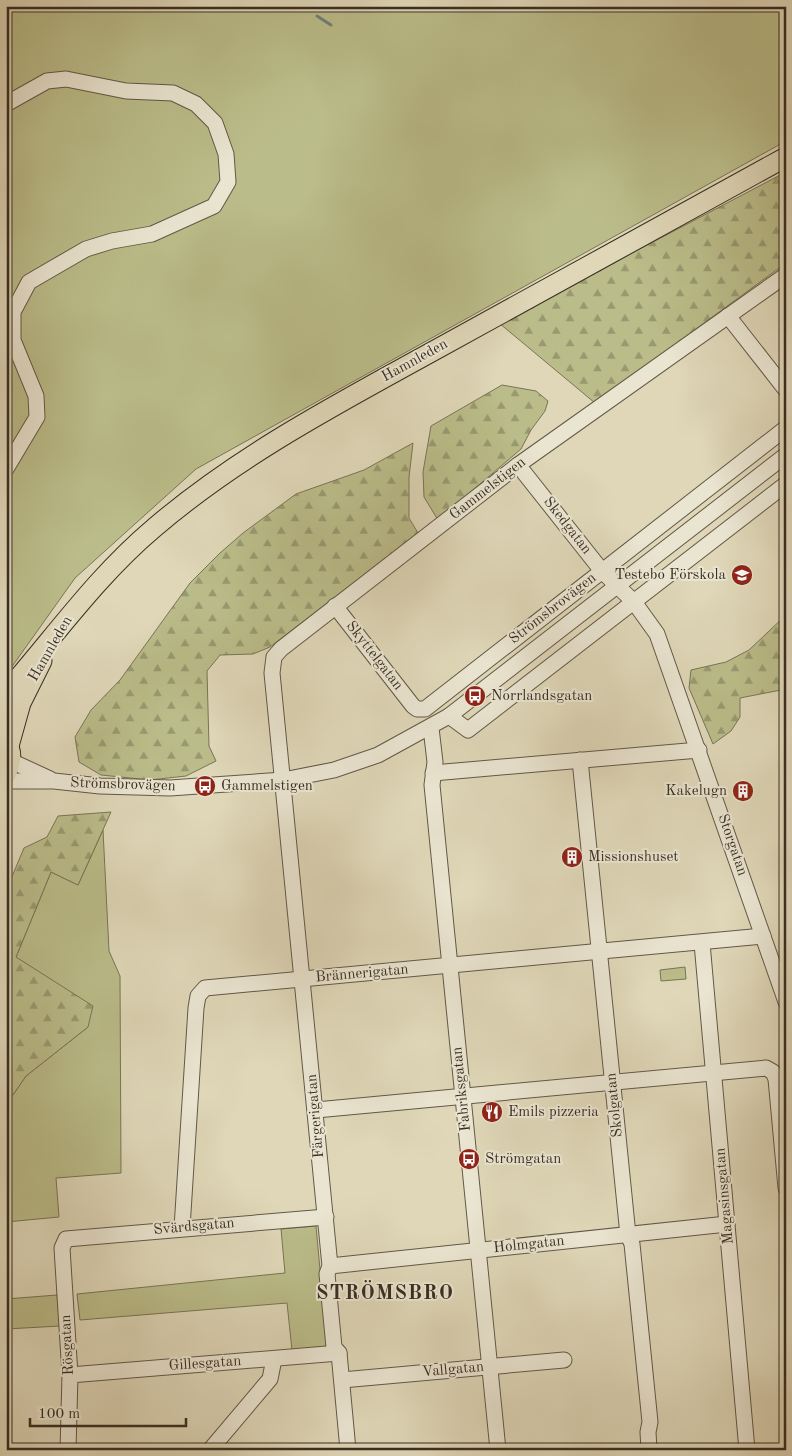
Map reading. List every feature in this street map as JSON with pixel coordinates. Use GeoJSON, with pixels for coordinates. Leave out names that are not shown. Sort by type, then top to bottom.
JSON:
{"type":"FeatureCollection","features":[{"type":"Feature","properties":{"kind":"main road","name":"Hamnleden"},"geometry":{"type":"LineString","coordinates":[[6,692],[75,609],[152,530],[211,482],[252,454],[362,390],[786,157]]}},
{"type":"Feature","properties":{"kind":"main road","name":"Hamnleden"},"geometry":{"type":"LineString","coordinates":[[8,756],[17,714],[28,689],[50,648],[75,609]]}},
{"type":"Feature","properties":{"kind":"street"},"geometry":{"type":"LineString","coordinates":[[6,104],[47,81],[66,79],[126,91],[173,93],[196,104],[215,123],[226,154],[228,182],[214,206],[152,234],[112,241],[86,249],[29,282],[13,312],[13,340],[36,396],[37,417],[6,469]]}},
{"type":"Feature","properties":{"kind":"street","name":"Gammelstigen"},"geometry":{"type":"LineString","coordinates":[[283,780],[272,673],[274,657],[280,649],[518,465],[786,275]]}},
{"type":"Feature","properties":{"kind":"street"},"geometry":{"type":"LineString","coordinates":[[728,316],[786,390]]}},
{"type":"Feature","properties":{"kind":"street","name":"Strömsbrovägen"},"geometry":{"type":"LineString","coordinates":[[413,706],[420,710],[427,707],[786,428]]}},
{"type":"Feature","properties":{"kind":"street","name":"Strömsbrovägen"},"geometry":{"type":"LineString","coordinates":[[6,781],[54,781],[100,786],[170,788],[283,780],[359,762],[431,728],[449,716],[786,455]]}},
{"type":"Feature","properties":{"kind":"street","name":"Skedgatan"},"geometry":{"type":"LineString","coordinates":[[518,465],[602,571],[618,586]]}},
{"type":"Feature","properties":{"kind":"street"},"geometry":{"type":"LineString","coordinates":[[449,716],[468,730],[786,484]]}},
{"type":"Feature","properties":{"kind":"street","name":"Storgatan"},"geometry":{"type":"LineString","coordinates":[[618,586],[634,602],[662,644],[786,1002]]}},
{"type":"Feature","properties":{"kind":"street","name":"Skyttelgatan"},"geometry":{"type":"LineString","coordinates":[[336,606],[413,706]]}},
{"type":"Feature","properties":{"kind":"street","name":"Fabriksgatan"},"geometry":{"type":"LineString","coordinates":[[431,728],[434,762],[432,785],[498,1450]]}},
{"type":"Feature","properties":{"kind":"street"},"geometry":{"type":"LineString","coordinates":[[433,773],[699,750]]}},
{"type":"Feature","properties":{"kind":"street","name":"Strömsbrovägen"},"geometry":{"type":"LineString","coordinates":[[8,756],[54,781]]}},
{"type":"Feature","properties":{"kind":"street","name":"Skolgatan"},"geometry":{"type":"LineString","coordinates":[[580,760],[628,1235],[632,1244],[650,1422],[648,1432],[649,1450]]}},
{"type":"Feature","properties":{"kind":"street","name":"Färgerigatan"},"geometry":{"type":"LineString","coordinates":[[283,780],[326,1217],[330,1266],[327,1274],[334,1347],[339,1353],[348,1450]]}},
{"type":"Feature","properties":{"kind":"street","name":"Brännerigatan"},"geometry":{"type":"LineString","coordinates":[[182,1228],[198,996],[200,991],[211,986],[450,967],[763,936]]}},
{"type":"Feature","properties":{"kind":"street","name":"Magasinsgatan"},"geometry":{"type":"LineString","coordinates":[[702,943],[747,1450]]}},
{"type":"Feature","properties":{"kind":"street"},"geometry":{"type":"LineString","coordinates":[[316,1110],[760,1068],[771,1070],[776,1079],[786,1188]]}},
{"type":"Feature","properties":{"kind":"street","name":"Svärdsgatan"},"geometry":{"type":"LineString","coordinates":[[64,1241],[72,1237],[326,1217]]}},
{"type":"Feature","properties":{"kind":"street","name":"Holmgatan"},"geometry":{"type":"LineString","coordinates":[[330,1266],[727,1224]]}},
{"type":"Feature","properties":{"kind":"street","name":"Rösgatan"},"geometry":{"type":"LineString","coordinates":[[64,1241],[62,1248],[70,1375],[68,1450]]}},
{"type":"Feature","properties":{"kind":"street","name":"Gillesgatan"},"geometry":{"type":"LineString","coordinates":[[70,1375],[339,1353]]}},
{"type":"Feature","properties":{"kind":"street"},"geometry":{"type":"LineString","coordinates":[[210,1450],[270,1379],[274,1359]]}},
{"type":"Feature","properties":{"kind":"street","name":"Vallgatan"},"geometry":{"type":"LineString","coordinates":[[342,1380],[564,1360]]}},
{"type":"Feature","properties":{"kind":"green space"},"geometry":{"type":"Polygon","coordinates":[[[6,6],[360,6],[370,9],[486,10],[502,6],[786,6],[786,141],[196,469],[75,578],[6,675],[6,6]]]}},
{"type":"Feature","properties":{"kind":"green space"},"geometry":{"type":"Polygon","coordinates":[[[786,172],[786,263],[595,403],[499,323],[786,172]]]}},
{"type":"Feature","properties":{"kind":"green space"},"geometry":{"type":"Polygon","coordinates":[[[502,385],[536,391],[548,401],[545,411],[531,430],[521,449],[438,520],[424,497],[423,472],[431,426],[502,385]]]}},
{"type":"Feature","properties":{"kind":"green space"},"geometry":{"type":"Polygon","coordinates":[[[413,443],[409,477],[409,518],[418,533],[270,647],[253,654],[220,655],[207,671],[209,746],[216,761],[186,776],[150,780],[101,775],[79,762],[75,737],[91,710],[120,680],[190,583],[220,553],[243,533],[296,494],[364,470],[413,443]]]}},
{"type":"Feature","properties":{"kind":"green space"},"geometry":{"type":"Polygon","coordinates":[[[786,615],[786,689],[740,698],[740,717],[731,731],[713,744],[689,688],[691,670],[726,662],[749,650],[786,615]]]}},
{"type":"Feature","properties":{"kind":"green space"},"geometry":{"type":"Polygon","coordinates":[[[111,812],[78,885],[51,872],[16,957],[93,1006],[88,1027],[26,1076],[6,1105],[6,891],[24,848],[47,837],[58,816],[111,812]]]}},
{"type":"Feature","properties":{"kind":"green space"},"geometry":{"type":"Polygon","coordinates":[[[103,830],[109,951],[120,976],[121,1173],[56,1178],[59,1217],[6,1222],[6,1105],[26,1076],[88,1027],[16,957],[51,872],[78,885],[103,830]]]}},
{"type":"Feature","properties":{"kind":"green space"},"geometry":{"type":"Polygon","coordinates":[[[685,967],[686,979],[661,981],[660,970],[685,967]]]}},
{"type":"Feature","properties":{"kind":"green space"},"geometry":{"type":"Polygon","coordinates":[[[316,1226],[327,1346],[292,1350],[287,1303],[80,1320],[77,1294],[285,1273],[281,1229],[316,1226]]]}},
{"type":"Feature","properties":{"kind":"green space"},"geometry":{"type":"Polygon","coordinates":[[[57,1295],[60,1326],[6,1329],[6,1299],[57,1295]]]}},
{"type":"Feature","properties":{"kind":"waterway"},"geometry":{"type":"LineString","coordinates":[[301,6],[307,10]]}},
{"type":"Feature","properties":{"kind":"waterway"},"geometry":{"type":"LineString","coordinates":[[317,16],[331,25]]}},
{"type":"Feature","properties":{"kind":"place","name":"Testebo Förskola"},"geometry":{"type":"Point","coordinates":[742,575]}},
{"type":"Feature","properties":{"kind":"place","name":"Norrlandsgatan"},"geometry":{"type":"Point","coordinates":[475,696]}},
{"type":"Feature","properties":{"kind":"place","name":"Gammelstigen"},"geometry":{"type":"Point","coordinates":[205,786]}},
{"type":"Feature","properties":{"kind":"place","name":"Kakelugn"},"geometry":{"type":"Point","coordinates":[743,791]}},
{"type":"Feature","properties":{"kind":"place","name":"Missionshuset"},"geometry":{"type":"Point","coordinates":[572,857]}},
{"type":"Feature","properties":{"kind":"place","name":"Emils pizzeria"},"geometry":{"type":"Point","coordinates":[492,1112]}},
{"type":"Feature","properties":{"kind":"place","name":"Strömgatan"},"geometry":{"type":"Point","coordinates":[469,1159]}},
{"type":"Feature","properties":{"kind":"district","name":"STRÖMSBRO"},"geometry":{"type":"Point","coordinates":[385,1294]}}]}
